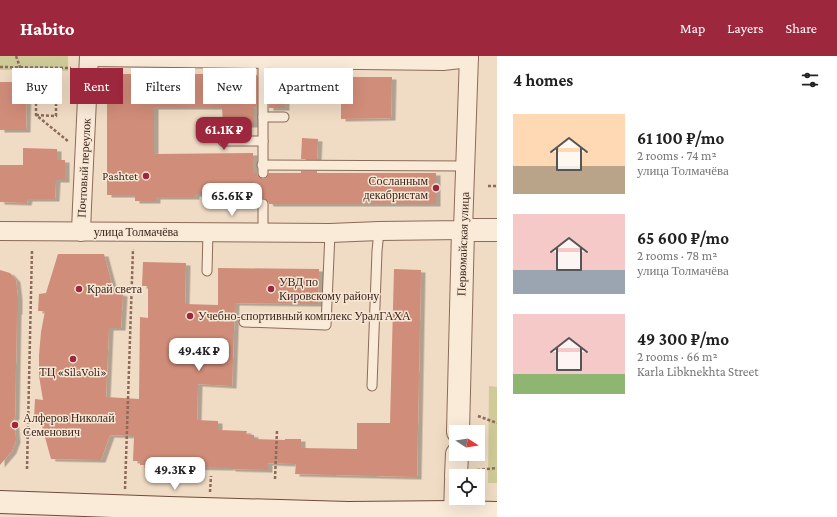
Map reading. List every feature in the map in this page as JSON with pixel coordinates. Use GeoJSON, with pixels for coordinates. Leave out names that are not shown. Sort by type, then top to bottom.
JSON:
{"type":"FeatureCollection","features":[{"type":"Feature","properties":{"kind":"main road"},"geometry":{"type":"LineString","coordinates":[[464,230],[497,230]]}},
{"type":"Feature","properties":{"kind":"main road","name":"Первомайская улица"},"geometry":{"type":"LineString","coordinates":[[458,425],[464,230]]}},
{"type":"Feature","properties":{"kind":"main road"},"geometry":{"type":"LineString","coordinates":[[0,502],[348,513],[455,514],[497,512]]}},
{"type":"Feature","properties":{"kind":"street"},"geometry":{"type":"LineString","coordinates":[[89,56],[218,57],[262,59],[364,58],[444,62],[469,57]]}},
{"type":"Feature","properties":{"kind":"street","name":"Почтовый переулок"},"geometry":{"type":"LineString","coordinates":[[82,232],[89,56]]}},
{"type":"Feature","properties":{"kind":"street","name":"Первомайская улица"},"geometry":{"type":"LineString","coordinates":[[464,230],[469,57]]}},
{"type":"Feature","properties":{"kind":"street","name":"улица Толмачёва"},"geometry":{"type":"LineString","coordinates":[[0,231],[330,232],[464,230]]}},
{"type":"Feature","properties":{"kind":"lane"},"geometry":{"type":"LineString","coordinates":[[262,59],[262,169],[466,166]]}},
{"type":"Feature","properties":{"kind":"lane"},"geometry":{"type":"LineString","coordinates":[[263,117],[284,117]]}},
{"type":"Feature","properties":{"kind":"lane"},"geometry":{"type":"LineString","coordinates":[[223,141],[262,141]]}},
{"type":"Feature","properties":{"kind":"lane"},"geometry":{"type":"LineString","coordinates":[[263,204],[263,232]]}},
{"type":"Feature","properties":{"kind":"lane"},"geometry":{"type":"LineString","coordinates":[[372,386],[379,231]]}},
{"type":"Feature","properties":{"kind":"lane"},"geometry":{"type":"LineString","coordinates":[[207,271],[208,232]]}},
{"type":"Feature","properties":{"kind":"lane"},"geometry":{"type":"LineString","coordinates":[[244,322],[326,325],[330,232]]}},
{"type":"Feature","properties":{"kind":"path"},"geometry":{"type":"LineString","coordinates":[[16,56],[20,67]]}},
{"type":"Feature","properties":{"kind":"path"},"geometry":{"type":"LineString","coordinates":[[0,67],[71,68]]}},
{"type":"Feature","properties":{"kind":"path"},"geometry":{"type":"LineString","coordinates":[[36,104],[36,115],[69,143]]}},
{"type":"Feature","properties":{"kind":"path"},"geometry":{"type":"LineString","coordinates":[[36,115],[56,116],[56,104]]}},
{"type":"Feature","properties":{"kind":"path"},"geometry":{"type":"LineString","coordinates":[[488,186],[497,186]]}},
{"type":"Feature","properties":{"kind":"path"},"geometry":{"type":"LineString","coordinates":[[125,491],[133,249]]}},
{"type":"Feature","properties":{"kind":"path"},"geometry":{"type":"LineString","coordinates":[[26,469],[32,250]]}},
{"type":"Feature","properties":{"kind":"path"},"geometry":{"type":"LineString","coordinates":[[478,416],[497,423]]}},
{"type":"Feature","properties":{"kind":"path"},"geometry":{"type":"LineString","coordinates":[[275,479],[277,430]]}},
{"type":"Feature","properties":{"kind":"path"},"geometry":{"type":"LineString","coordinates":[[485,470],[497,468]]}},
{"type":"Feature","properties":{"kind":"path"},"geometry":{"type":"LineString","coordinates":[[210,493],[211,476]]}},
{"type":"Feature","properties":{"kind":"shaded area"},"geometry":{"type":"Polygon","coordinates":[[[0,56],[68,56],[68,71],[62,71],[62,68],[12,68],[12,70],[0,70],[0,56]]]}},
{"type":"Feature","properties":{"kind":"shaded area"},"geometry":{"type":"Polygon","coordinates":[[[489,386],[497,387],[497,483],[488,483],[489,386]]]}},
{"type":"Feature","properties":{"kind":"building"},"geometry":{"type":"Polygon","coordinates":[[[123,74],[131,74],[131,104],[195,104],[195,74],[203,74],[203,104],[256,104],[257,75],[257,108],[254,107],[254,125],[223,125],[222,107],[154,107],[154,154],[253,153],[253,173],[257,173],[258,176],[263,179],[266,178],[269,173],[301,173],[301,171],[317,171],[317,173],[436,173],[436,204],[269,204],[268,201],[263,198],[260,199],[257,204],[253,204],[253,194],[195,194],[195,197],[156,197],[156,201],[135,201],[135,195],[107,195],[107,104],[123,104],[123,74]]]}},
{"type":"Feature","properties":{"kind":"building"},"geometry":{"type":"Polygon","coordinates":[[[353,77],[392,77],[391,118],[341,119],[341,104],[353,104],[353,77]]]}},
{"type":"Feature","properties":{"kind":"building"},"geometry":{"type":"Polygon","coordinates":[[[0,82],[12,82],[12,104],[27,104],[26,130],[0,130],[0,82]]]}},
{"type":"Feature","properties":{"kind":"building"},"geometry":{"type":"Polygon","coordinates":[[[269,104],[285,104],[285,108],[269,108],[269,104]]]}},
{"type":"Feature","properties":{"kind":"building"},"geometry":{"type":"Polygon","coordinates":[[[302,138],[318,139],[317,159],[301,159],[302,138]]]}},
{"type":"Feature","properties":{"kind":"building"},"geometry":{"type":"Polygon","coordinates":[[[23,148],[57,149],[57,160],[65,160],[65,180],[56,180],[55,199],[28,199],[27,203],[0,202],[0,165],[23,165],[23,148]]]}},
{"type":"Feature","properties":{"kind":"building"},"geometry":{"type":"Polygon","coordinates":[[[58,254],[104,254],[114,292],[123,294],[121,328],[109,328],[106,397],[139,399],[140,317],[148,318],[148,286],[142,286],[143,262],[186,263],[185,304],[218,305],[218,268],[319,269],[318,304],[235,303],[232,386],[198,384],[197,420],[218,421],[218,430],[247,431],[246,434],[254,435],[254,439],[301,439],[301,448],[357,449],[357,423],[390,423],[394,269],[421,270],[417,477],[295,474],[296,464],[268,463],[268,470],[140,465],[140,461],[133,461],[134,436],[110,435],[101,460],[51,459],[40,419],[34,418],[35,399],[43,400],[39,376],[39,355],[45,311],[38,311],[39,294],[46,293],[58,254]]]}},
{"type":"Feature","properties":{"kind":"building"},"geometry":{"type":"Polygon","coordinates":[[[0,270],[10,273],[16,280],[18,312],[14,417],[16,440],[12,451],[0,465],[0,270]]]}},
{"type":"Feature","properties":{"kind":"place","name":"Pashtet"},"geometry":{"type":"Point","coordinates":[146,176]}},
{"type":"Feature","properties":{"kind":"place","name":"Сосланным декабристам"},"geometry":{"type":"Point","coordinates":[436,188]}},
{"type":"Feature","properties":{"kind":"place","name":"Край света"},"geometry":{"type":"Point","coordinates":[79,289]}},
{"type":"Feature","properties":{"kind":"place","name":"УВД по Кировскому району"},"geometry":{"type":"Point","coordinates":[271,289]}},
{"type":"Feature","properties":{"kind":"place","name":"Учебно-спортивный комплекс УралГАХА"},"geometry":{"type":"Point","coordinates":[190,316]}},
{"type":"Feature","properties":{"kind":"place","name":"ТЦ «SilaVoli»"},"geometry":{"type":"Point","coordinates":[73,359]}},
{"type":"Feature","properties":{"kind":"place","name":"Алферов Николай Семенович"},"geometry":{"type":"Point","coordinates":[15,425]}}]}
